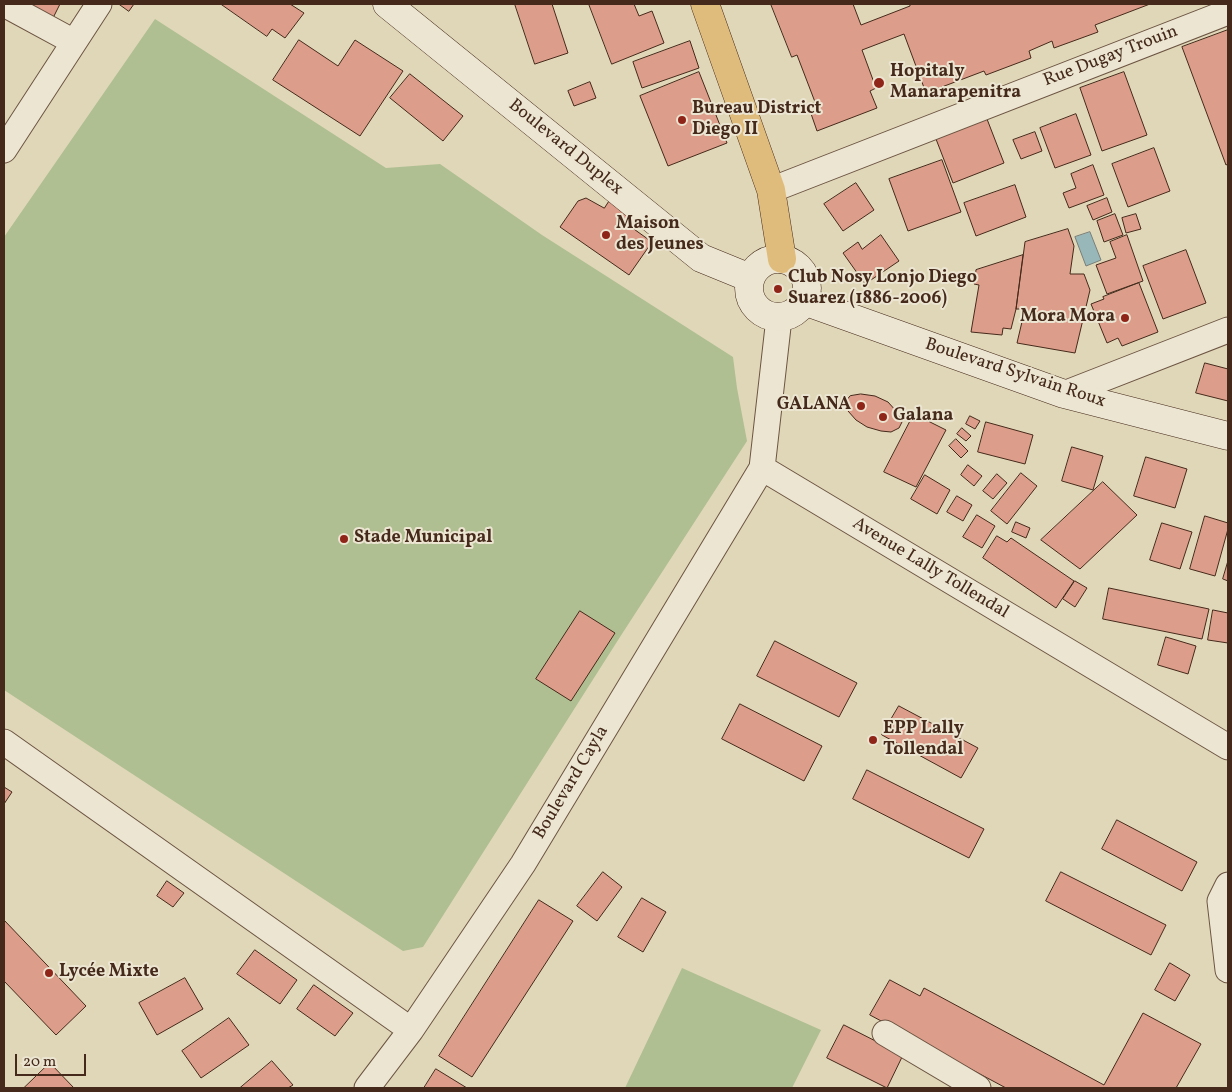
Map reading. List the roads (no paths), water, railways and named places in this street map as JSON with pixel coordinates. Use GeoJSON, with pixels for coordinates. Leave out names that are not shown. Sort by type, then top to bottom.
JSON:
{"type":"FeatureCollection","features":[{"type":"Feature","properties":{"kind":"main road","name":"Boulevard Duplex"},"geometry":{"type":"LineString","coordinates":[[392,4],[700,258],[750,278]]}},
{"type":"Feature","properties":{"kind":"main road"},"geometry":{"type":"LineString","coordinates":[[705,4],[771,190],[782,259]]}},
{"type":"Feature","properties":{"kind":"main road"},"geometry":{"type":"LineString","coordinates":[[782,259],[791,262],[799,268],[807,285],[807,295],[797,311],[779,318],[770,317],[754,306],[748,288],[750,278],[758,267],[765,262],[782,259]]}},
{"type":"Feature","properties":{"kind":"main road","name":"Boulevard Sylvain Roux"},"geometry":{"type":"LineString","coordinates":[[804,301],[1064,394],[1228,436]]}},
{"type":"Feature","properties":{"kind":"street"},"geometry":{"type":"LineString","coordinates":[[4,4],[74,42]]}},
{"type":"Feature","properties":{"kind":"street"},"geometry":{"type":"LineString","coordinates":[[4,150],[99,4]]}},
{"type":"Feature","properties":{"kind":"street","name":"Rue Dugay Trouin"},"geometry":{"type":"LineString","coordinates":[[771,190],[1228,12]]}},
{"type":"Feature","properties":{"kind":"street"},"geometry":{"type":"LineString","coordinates":[[762,468],[779,318]]}},
{"type":"Feature","properties":{"kind":"street"},"geometry":{"type":"LineString","coordinates":[[1064,394],[1228,330]]}},
{"type":"Feature","properties":{"kind":"street","name":"Avenue Lally Tollendal"},"geometry":{"type":"LineString","coordinates":[[762,468],[1228,747]]}},
{"type":"Feature","properties":{"kind":"street","name":"Boulevard Cayla"},"geometry":{"type":"LineString","coordinates":[[367,1088],[410,1030],[523,864],[762,468]]}},
{"type":"Feature","properties":{"kind":"street"},"geometry":{"type":"LineString","coordinates":[[4,742],[410,1030]]}},
{"type":"Feature","properties":{"kind":"street"},"geometry":{"type":"LineString","coordinates":[[1228,885],[1220,901],[1228,970]]}},
{"type":"Feature","properties":{"kind":"street"},"geometry":{"type":"LineString","coordinates":[[885,1033],[978,1088]]}},
{"type":"Feature","properties":{"kind":"water"},"geometry":{"type":"Polygon","coordinates":[[[1090,232],[1101,260],[1086,266],[1075,237],[1090,232]]]}},
{"type":"Feature","properties":{"kind":"place","name":"Hopitaly Manarapenitra"},"geometry":{"type":"Point","coordinates":[879,83]}},
{"type":"Feature","properties":{"kind":"place","name":"Bureau District Diego II"},"geometry":{"type":"Point","coordinates":[682,120]}},
{"type":"Feature","properties":{"kind":"place","name":"Maison des Jeunes"},"geometry":{"type":"Point","coordinates":[606,235]}},
{"type":"Feature","properties":{"kind":"place","name":"Club Nosy Lonjo Diego Suarez (1886-2006)"},"geometry":{"type":"Point","coordinates":[778,289]}},
{"type":"Feature","properties":{"kind":"place","name":"Mora Mora"},"geometry":{"type":"Point","coordinates":[1125,318]}},
{"type":"Feature","properties":{"kind":"place","name":"GALANA"},"geometry":{"type":"Point","coordinates":[861,406]}},
{"type":"Feature","properties":{"kind":"place","name":"Galana"},"geometry":{"type":"Point","coordinates":[883,417]}},
{"type":"Feature","properties":{"kind":"place","name":"Stade Municipal"},"geometry":{"type":"Point","coordinates":[344,539]}},
{"type":"Feature","properties":{"kind":"place","name":"EPP Lally Tollendal"},"geometry":{"type":"Point","coordinates":[873,740]}},
{"type":"Feature","properties":{"kind":"place","name":"Lycée Mixte"},"geometry":{"type":"Point","coordinates":[49,973]}}]}
